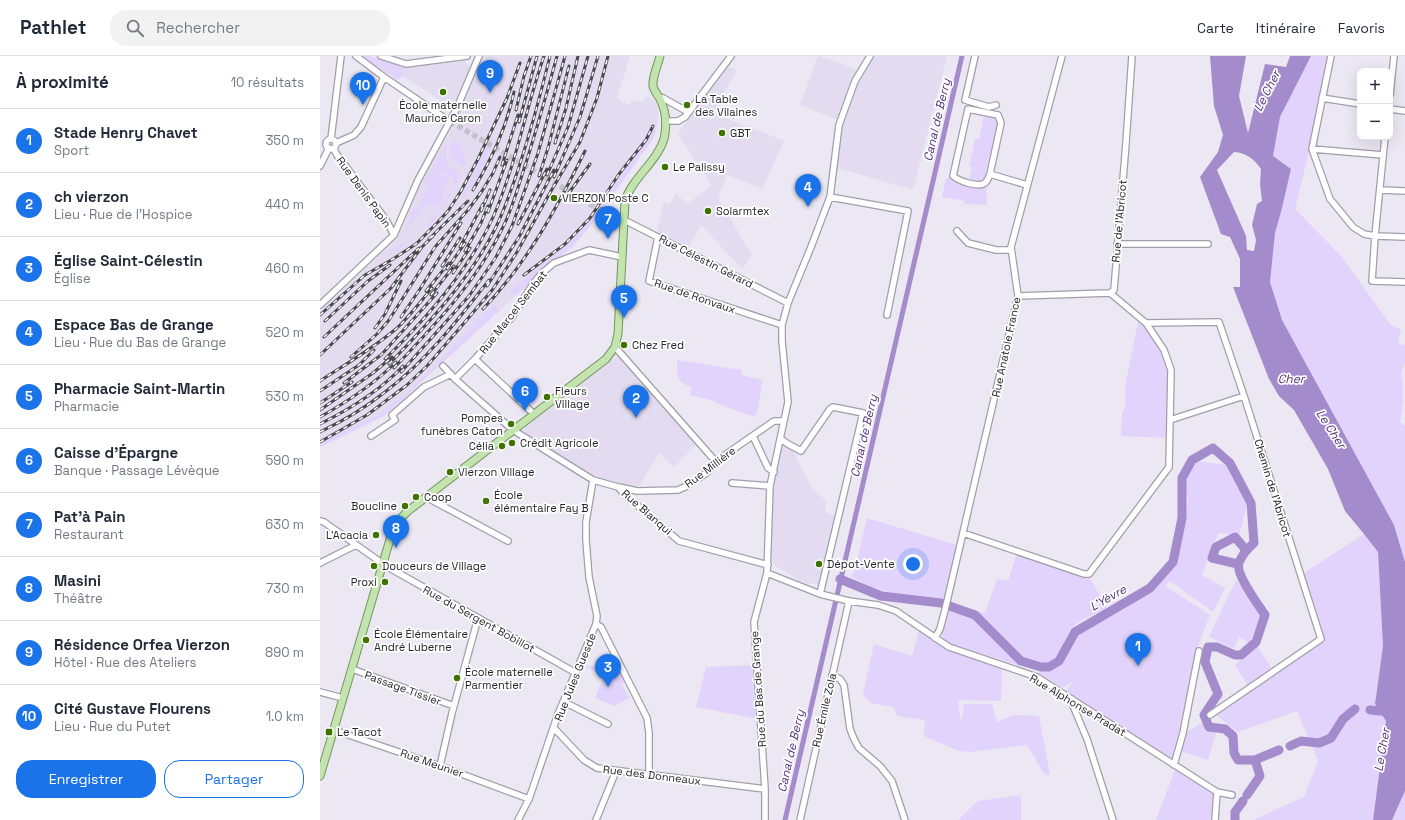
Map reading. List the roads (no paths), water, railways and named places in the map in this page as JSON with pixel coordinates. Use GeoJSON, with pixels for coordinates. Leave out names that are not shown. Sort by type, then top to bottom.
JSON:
{"type":"FeatureCollection","features":[{"type":"Feature","properties":{"kind":"main road"},"geometry":{"type":"LineString","coordinates":[[320,776],[322,760],[334,730],[391,536],[398,521],[404,514],[606,359],[615,347],[618,334],[624,207],[626,196],[661,145],[665,133],[663,107],[653,84],[660,56]]}},
{"type":"Feature","properties":{"kind":"street"},"geometry":{"type":"LineString","coordinates":[[341,56],[327,146],[333,147],[354,135],[361,127],[384,77]]}},
{"type":"Feature","properties":{"kind":"street"},"geometry":{"type":"LineString","coordinates":[[356,56],[384,77],[444,117]]}},
{"type":"Feature","properties":{"kind":"street"},"geometry":{"type":"LineString","coordinates":[[381,56],[406,64],[467,56]]}},
{"type":"Feature","properties":{"kind":"street"},"geometry":{"type":"LineString","coordinates":[[320,305],[394,235],[418,180],[456,110],[479,56]]}},
{"type":"Feature","properties":{"kind":"street"},"geometry":{"type":"LineString","coordinates":[[665,122],[678,121],[685,117],[731,56]]}},
{"type":"Feature","properties":{"kind":"street","name":"Rue du Bas de Grange"},"geometry":{"type":"LineString","coordinates":[[765,820],[765,790],[754,622],[767,573],[770,486],[788,402],[782,342],[782,325],[788,303],[830,197],[840,125],[855,81],[870,56]]}},
{"type":"Feature","properties":{"kind":"street"},"geometry":{"type":"LineString","coordinates":[[975,56],[965,100],[989,107],[996,105]]}},
{"type":"Feature","properties":{"kind":"street","name":"Rue Anatole France"},"geometry":{"type":"LineString","coordinates":[[935,638],[940,629],[945,610],[1018,296],[1011,246],[1062,56]]}},
{"type":"Feature","properties":{"kind":"street","name":"Rue de l'Abricot"},"geometry":{"type":"LineString","coordinates":[[1110,293],[1114,290],[1132,56]]}},
{"type":"Feature","properties":{"kind":"street"},"geometry":{"type":"LineString","coordinates":[[1331,56],[1312,149],[1330,199],[1353,227],[1364,234],[1405,237]]}},
{"type":"Feature","properties":{"kind":"street"},"geometry":{"type":"LineString","coordinates":[[1393,68],[1394,56]]}},
{"type":"Feature","properties":{"kind":"street"},"geometry":{"type":"LineString","coordinates":[[663,98],[688,112]]}},
{"type":"Feature","properties":{"kind":"street"},"geometry":{"type":"LineString","coordinates":[[1322,98],[1357,104]]}},
{"type":"Feature","properties":{"kind":"street"},"geometry":{"type":"LineString","coordinates":[[968,109],[998,115],[1001,122],[990,174],[986,182],[980,185],[958,180],[953,176],[968,109]]}},
{"type":"Feature","properties":{"kind":"street"},"geometry":{"type":"LineString","coordinates":[[1393,109],[1405,111]]}},
{"type":"Feature","properties":{"kind":"street"},"geometry":{"type":"LineString","coordinates":[[320,138],[335,140],[333,147],[320,166]]}},
{"type":"Feature","properties":{"kind":"street"},"geometry":{"type":"LineString","coordinates":[[1386,140],[1375,236],[1372,281],[1405,282]]}},
{"type":"Feature","properties":{"kind":"street","name":"Rue Denis Papin"},"geometry":{"type":"LineString","coordinates":[[333,147],[337,155],[386,220],[394,235]]}},
{"type":"Feature","properties":{"kind":"street"},"geometry":{"type":"LineString","coordinates":[[1312,149],[1384,156]]}},
{"type":"Feature","properties":{"kind":"street"},"geometry":{"type":"LineString","coordinates":[[990,174],[1027,185]]}},
{"type":"Feature","properties":{"kind":"street"},"geometry":{"type":"LineString","coordinates":[[1381,190],[1405,191]]}},
{"type":"Feature","properties":{"kind":"street"},"geometry":{"type":"LineString","coordinates":[[830,197],[908,211],[887,315]]}},
{"type":"Feature","properties":{"kind":"street","name":"Rue Célestin Gérard"},"geometry":{"type":"LineString","coordinates":[[602,211],[658,237],[788,303]]}},
{"type":"Feature","properties":{"kind":"street"},"geometry":{"type":"LineString","coordinates":[[957,231],[968,243],[996,250],[1011,250]]}},
{"type":"Feature","properties":{"kind":"street","name":"Rue de Ronvaux"},"geometry":{"type":"LineString","coordinates":[[658,237],[649,281],[782,325]]}},
{"type":"Feature","properties":{"kind":"street"},"geometry":{"type":"LineString","coordinates":[[1117,244],[1208,244]]}},
{"type":"Feature","properties":{"kind":"street","name":"Rue Marcel Sembat"},"geometry":{"type":"LineString","coordinates":[[371,436],[395,420],[392,415],[424,387],[453,376],[475,359],[512,317],[533,284],[542,273],[554,263],[589,250],[622,257]]}},
{"type":"Feature","properties":{"kind":"street"},"geometry":{"type":"LineString","coordinates":[[963,533],[1084,574],[1089,574],[1169,467],[1171,370],[1164,350],[1146,323],[1110,293],[1018,296]]}},
{"type":"Feature","properties":{"kind":"street","name":"Chemin de l'Abricot"},"geometry":{"type":"LineString","coordinates":[[1146,323],[1219,322],[1321,639],[1210,715]]}},
{"type":"Feature","properties":{"kind":"street"},"geometry":{"type":"LineString","coordinates":[[615,347],[717,463]]}},
{"type":"Feature","properties":{"kind":"street"},"geometry":{"type":"LineString","coordinates":[[475,359],[534,414]]}},
{"type":"Feature","properties":{"kind":"street"},"geometry":{"type":"LineString","coordinates":[[443,366],[513,430]]}},
{"type":"Feature","properties":{"kind":"street"},"geometry":{"type":"LineString","coordinates":[[1170,420],[1244,396]]}},
{"type":"Feature","properties":{"kind":"street"},"geometry":{"type":"LineString","coordinates":[[781,439],[801,451],[830,409],[833,407],[863,413],[820,594]]}},
{"type":"Feature","properties":{"kind":"street","name":"Rue Millière"},"geometry":{"type":"LineString","coordinates":[[618,487],[637,491],[678,490],[687,486],[717,463],[724,454],[774,421],[784,421]]}},
{"type":"Feature","properties":{"kind":"street","name":"Rue Blanqui"},"geometry":{"type":"LineString","coordinates":[[513,430],[593,480],[618,487],[625,495],[679,541],[768,565]]}},
{"type":"Feature","properties":{"kind":"street"},"geometry":{"type":"LineString","coordinates":[[753,436],[768,468],[774,472]]}},
{"type":"Feature","properties":{"kind":"street","name":"Rue Jules Guesde"},"geometry":{"type":"LineString","coordinates":[[518,820],[529,799],[558,714],[596,624],[597,616],[589,577],[586,540],[586,522],[593,480]]}},
{"type":"Feature","properties":{"kind":"street"},"geometry":{"type":"LineString","coordinates":[[732,483],[770,486]]}},
{"type":"Feature","properties":{"kind":"street"},"geometry":{"type":"LineString","coordinates":[[426,497],[508,540]]}},
{"type":"Feature","properties":{"kind":"street","name":"Rue du Sergent Bobillot"},"geometry":{"type":"LineString","coordinates":[[321,520],[383,564],[576,673]]}},
{"type":"Feature","properties":{"kind":"street"},"geometry":{"type":"LineString","coordinates":[[320,563],[356,545]]}},
{"type":"Feature","properties":{"kind":"street","name":"Rue Alphonse Pradat"},"geometry":{"type":"LineString","coordinates":[[767,573],[820,594],[843,600],[878,605],[896,611],[949,647],[1037,677],[1217,792],[1232,796]]}},
{"type":"Feature","properties":{"kind":"street","name":"Rue Émile Zola"},"geometry":{"type":"LineString","coordinates":[[800,820],[850,601]]}},
{"type":"Feature","properties":{"kind":"street"},"geometry":{"type":"LineString","coordinates":[[440,766],[454,706],[478,618]]}},
{"type":"Feature","properties":{"kind":"street"},"geometry":{"type":"LineString","coordinates":[[596,624],[601,627],[647,718],[649,733],[649,775]]}},
{"type":"Feature","properties":{"kind":"street"},"geometry":{"type":"LineString","coordinates":[[1174,765],[1183,733],[1199,651]]}},
{"type":"Feature","properties":{"kind":"street","name":"Passage Tissier"},"geometry":{"type":"LineString","coordinates":[[352,669],[454,706]]}},
{"type":"Feature","properties":{"kind":"street"},"geometry":{"type":"LineString","coordinates":[[832,675],[840,679],[844,685],[850,729],[854,739],[859,748],[880,766],[892,781],[905,820]]}},
{"type":"Feature","properties":{"kind":"street"},"geometry":{"type":"LineString","coordinates":[[320,692],[343,698]]}},
{"type":"Feature","properties":{"kind":"street"},"geometry":{"type":"LineString","coordinates":[[1072,699],[1070,701],[1087,739],[1114,820]]}},
{"type":"Feature","properties":{"kind":"street"},"geometry":{"type":"LineString","coordinates":[[564,702],[608,724]]}},
{"type":"Feature","properties":{"kind":"street","name":"Rue des Donneaux"},"geometry":{"type":"LineString","coordinates":[[554,728],[584,760],[597,768],[765,790]]}},
{"type":"Feature","properties":{"kind":"street","name":"Rue Meunier"},"geometry":{"type":"LineString","coordinates":[[334,730],[440,766],[529,799]]}},
{"type":"Feature","properties":{"kind":"street"},"geometry":{"type":"LineString","coordinates":[[596,820],[616,771]]}},
{"type":"Feature","properties":{"kind":"street"},"geometry":{"type":"LineString","coordinates":[[1215,820],[1217,792]]}},
{"type":"Feature","properties":{"kind":"water","name":"Cher"},"geometry":{"type":"Polygon","coordinates":[[[1210,56],[1246,56],[1239,96],[1248,133],[1265,64],[1286,67],[1290,56],[1311,56],[1280,117],[1273,156],[1291,169],[1275,233],[1270,282],[1282,320],[1394,525],[1405,562],[1405,791],[1392,820],[1373,820],[1386,721],[1375,704],[1383,646],[1378,552],[1345,511],[1328,469],[1294,410],[1279,396],[1269,379],[1233,287],[1240,287],[1240,259],[1230,237],[1221,234],[1200,177],[1218,152],[1223,135],[1214,106],[1210,56]],[[1234,152],[1217,170],[1246,236],[1247,250],[1254,251],[1256,240],[1252,225],[1257,204],[1262,201],[1260,184],[1261,169],[1250,157],[1234,152]]]}},
{"type":"Feature","properties":{"kind":"waterway","name":"Canal de Berry"},"geometry":{"type":"LineString","coordinates":[[785,820],[962,56]]}},
{"type":"Feature","properties":{"kind":"waterway","name":"L'Yèvre"},"geometry":{"type":"LineString","coordinates":[[840,579],[881,596],[941,603],[975,615],[1021,661],[1041,667],[1049,667],[1059,661],[1075,632],[1150,588],[1173,562],[1182,518],[1182,478],[1192,460],[1213,448],[1230,463],[1251,503],[1254,543],[1247,549],[1242,557],[1239,563],[1239,568],[1240,574],[1248,589],[1265,615],[1256,642],[1241,655],[1235,655],[1217,647],[1208,647],[1205,662],[1218,694],[1204,715],[1209,727],[1225,729],[1233,736],[1234,753],[1238,760],[1255,760],[1279,750]]}},
{"type":"Feature","properties":{"kind":"waterway","name":"L'Yèvre"},"geometry":{"type":"LineString","coordinates":[[1238,564],[1212,558],[1216,547],[1235,537],[1246,550]]}},
{"type":"Feature","properties":{"kind":"waterway","name":"L'Yèvre"},"geometry":{"type":"LineString","coordinates":[[1290,746],[1301,741],[1319,743],[1331,738],[1343,719],[1355,709]]}},
{"type":"Feature","properties":{"kind":"waterway","name":"L'Yèvre"},"geometry":{"type":"LineString","coordinates":[[1370,710],[1391,712]]}},
{"type":"Feature","properties":{"kind":"waterway","name":"L'Yèvre"},"geometry":{"type":"LineString","coordinates":[[1247,795],[1260,776],[1255,760]]}},
{"type":"Feature","properties":{"kind":"waterway","name":"L'Yèvre"},"geometry":{"type":"LineString","coordinates":[[1235,820],[1235,812],[1243,801]]}},
{"type":"Feature","properties":{"kind":"tunnel"},"geometry":{"type":"LineString","coordinates":[[443,117],[602,211]]}},
{"type":"Feature","properties":{"kind":"railway"},"geometry":{"type":"LineString","coordinates":[[516,110],[524,76],[531,56]]}},
{"type":"Feature","properties":{"kind":"railway"},"geometry":{"type":"LineString","coordinates":[[519,122],[537,56]]}},
{"type":"Feature","properties":{"kind":"railway"},"geometry":{"type":"LineString","coordinates":[[385,359],[432,310],[473,255],[484,235],[494,215],[509,176],[544,56]]}},
{"type":"Feature","properties":{"kind":"railway"},"geometry":{"type":"LineString","coordinates":[[389,364],[433,317],[461,283],[485,248],[495,229],[505,206],[528,139],[550,56]]}},
{"type":"Feature","properties":{"kind":"railway"},"geometry":{"type":"LineString","coordinates":[[394,368],[439,320],[467,285],[492,248],[502,229],[513,203],[527,160],[557,56]]}},
{"type":"Feature","properties":{"kind":"railway"},"geometry":{"type":"LineString","coordinates":[[401,372],[469,296],[496,257],[512,226],[538,153],[565,56]]}},
{"type":"Feature","properties":{"kind":"railway"},"geometry":{"type":"LineString","coordinates":[[555,143],[566,108],[578,56]]}},
{"type":"Feature","properties":{"kind":"railway"},"geometry":{"type":"LineString","coordinates":[[547,175],[568,127],[588,56]]}},
{"type":"Feature","properties":{"kind":"railway"},"geometry":{"type":"LineString","coordinates":[[554,177],[580,117],[598,56]]}},
{"type":"Feature","properties":{"kind":"railway"},"geometry":{"type":"LineString","coordinates":[[320,442],[367,415],[407,385],[427,366],[493,289],[517,252],[580,142],[597,98],[608,56]]}},
{"type":"Feature","properties":{"kind":"railway"},"geometry":{"type":"LineString","coordinates":[[320,315],[365,275],[416,244],[448,211],[461,191],[478,159],[507,98],[520,63]]}},
{"type":"Feature","properties":{"kind":"railway"},"geometry":{"type":"LineString","coordinates":[[539,176],[548,148],[569,66]]}},
{"type":"Feature","properties":{"kind":"railway"},"geometry":{"type":"LineString","coordinates":[[473,190],[498,143],[511,106],[514,92]]}},
{"type":"Feature","properties":{"kind":"railway"},"geometry":{"type":"LineString","coordinates":[[502,165],[518,115]]}},
{"type":"Feature","properties":{"kind":"railway"},"geometry":{"type":"LineString","coordinates":[[524,275],[565,244],[590,218],[619,174],[646,140],[653,126]]}},
{"type":"Feature","properties":{"kind":"railway"},"geometry":{"type":"LineString","coordinates":[[483,309],[514,273],[540,234],[585,151]]}},
{"type":"Feature","properties":{"kind":"railway"},"geometry":{"type":"LineString","coordinates":[[351,357],[377,334],[389,320],[435,247],[468,210],[482,191],[493,173],[500,157]]}},
{"type":"Feature","properties":{"kind":"railway"},"geometry":{"type":"LineString","coordinates":[[488,212],[507,160]]}},
{"type":"Feature","properties":{"kind":"railway"},"geometry":{"type":"LineString","coordinates":[[568,194],[590,164]]}},
{"type":"Feature","properties":{"kind":"railway"},"geometry":{"type":"LineString","coordinates":[[518,224],[547,169]]}},
{"type":"Feature","properties":{"kind":"railway"},"geometry":{"type":"LineString","coordinates":[[487,286],[519,237],[554,170]]}},
{"type":"Feature","properties":{"kind":"railway"},"geometry":{"type":"LineString","coordinates":[[481,211],[490,190]]}},
{"type":"Feature","properties":{"kind":"railway"},"geometry":{"type":"LineString","coordinates":[[429,239],[468,201]]}},
{"type":"Feature","properties":{"kind":"railway"},"geometry":{"type":"LineString","coordinates":[[460,247],[483,204]]}},
{"type":"Feature","properties":{"kind":"railway"},"geometry":{"type":"LineString","coordinates":[[465,251],[481,223],[488,206]]}},
{"type":"Feature","properties":{"kind":"railway"},"geometry":{"type":"LineString","coordinates":[[401,317],[461,223]]}},
{"type":"Feature","properties":{"kind":"railway"},"geometry":{"type":"LineString","coordinates":[[320,355],[391,288],[422,247],[434,235]]}},
{"type":"Feature","properties":{"kind":"railway"},"geometry":{"type":"LineString","coordinates":[[442,266],[460,238]]}},
{"type":"Feature","properties":{"kind":"railway"},"geometry":{"type":"LineString","coordinates":[[447,269],[465,243]]}},
{"type":"Feature","properties":{"kind":"railway"},"geometry":{"type":"LineString","coordinates":[[324,337],[419,248]]}},
{"type":"Feature","properties":{"kind":"railway"},"geometry":{"type":"LineString","coordinates":[[453,273],[470,248]]}},
{"type":"Feature","properties":{"kind":"railway"},"geometry":{"type":"LineString","coordinates":[[426,291],[449,263]]}},
{"type":"Feature","properties":{"kind":"railway"},"geometry":{"type":"LineString","coordinates":[[325,321],[368,281],[390,265]]}},
{"type":"Feature","properties":{"kind":"railway"},"geometry":{"type":"LineString","coordinates":[[431,295],[454,266]]}},
{"type":"Feature","properties":{"kind":"railway"},"geometry":{"type":"LineString","coordinates":[[320,432],[362,409],[400,380],[440,340],[489,280]]}},
{"type":"Feature","properties":{"kind":"railway"},"geometry":{"type":"LineString","coordinates":[[375,328],[385,314],[401,281]]}},
{"type":"Feature","properties":{"kind":"railway"},"geometry":{"type":"LineString","coordinates":[[320,381],[369,349],[397,328],[432,288]]}},
{"type":"Feature","properties":{"kind":"railway"},"geometry":{"type":"LineString","coordinates":[[344,383],[381,355],[437,293]]}},
{"type":"Feature","properties":{"kind":"railway"},"geometry":{"type":"LineString","coordinates":[[320,391],[359,365],[374,350]]}},
{"type":"Feature","properties":{"kind":"railway"},"geometry":{"type":"LineString","coordinates":[[320,410],[373,373],[392,357]]}},
{"type":"Feature","properties":{"kind":"railway"},"geometry":{"type":"LineString","coordinates":[[320,417],[360,392],[379,378],[396,362]]}},
{"type":"Feature","properties":{"kind":"railway"},"geometry":{"type":"LineString","coordinates":[[320,424],[364,399],[385,384],[403,366]]}},
{"type":"Feature","properties":{"kind":"railway"},"geometry":{"type":"LineString","coordinates":[[320,403],[352,382]]}},
{"type":"Feature","properties":{"kind":"place","name":"École maternelle Maurice Caron"},"geometry":{"type":"Point","coordinates":[443,92]}},
{"type":"Feature","properties":{"kind":"place","name":"Résidence Orfea Vierzon"},"geometry":{"type":"Point","coordinates":[490,93]}},
{"type":"Feature","properties":{"kind":"place","name":"Cité Gustave Flourens"},"geometry":{"type":"Point","coordinates":[363,105]}},
{"type":"Feature","properties":{"kind":"place","name":"La Table des Vilaines"},"geometry":{"type":"Point","coordinates":[687,105]}},
{"type":"Feature","properties":{"kind":"place","name":"GBT"},"geometry":{"type":"Point","coordinates":[722,133]}},
{"type":"Feature","properties":{"kind":"place","name":"Le Palissy"},"geometry":{"type":"Point","coordinates":[665,167]}},
{"type":"Feature","properties":{"kind":"place","name":"VIERZON Poste C"},"geometry":{"type":"Point","coordinates":[554,198]}},
{"type":"Feature","properties":{"kind":"place","name":"Espace Bas de Grange"},"geometry":{"type":"Point","coordinates":[808,207]}},
{"type":"Feature","properties":{"kind":"place","name":"Solarmtex"},"geometry":{"type":"Point","coordinates":[708,211]}},
{"type":"Feature","properties":{"kind":"place","name":"Pat'à Pain"},"geometry":{"type":"Point","coordinates":[608,239]}},
{"type":"Feature","properties":{"kind":"place","name":"Pharmacie Saint-Martin"},"geometry":{"type":"Point","coordinates":[624,318]}},
{"type":"Feature","properties":{"kind":"place","name":"Chez Fred"},"geometry":{"type":"Point","coordinates":[624,345]}},
{"type":"Feature","properties":{"kind":"place","name":"Fleurs Village"},"geometry":{"type":"Point","coordinates":[547,397]}},
{"type":"Feature","properties":{"kind":"place","name":"Caisse d'Épargne"},"geometry":{"type":"Point","coordinates":[525,411]}},
{"type":"Feature","properties":{"kind":"place","name":"ch vierzon"},"geometry":{"type":"Point","coordinates":[636,418]}},
{"type":"Feature","properties":{"kind":"place","name":"Pompes funèbres Caton"},"geometry":{"type":"Point","coordinates":[511,424]}},
{"type":"Feature","properties":{"kind":"place","name":"Crédit Agricole"},"geometry":{"type":"Point","coordinates":[512,443]}},
{"type":"Feature","properties":{"kind":"place","name":"Célia"},"geometry":{"type":"Point","coordinates":[502,446]}},
{"type":"Feature","properties":{"kind":"place","name":"Vierzon Village"},"geometry":{"type":"Point","coordinates":[450,472]}},
{"type":"Feature","properties":{"kind":"place","name":"Coop"},"geometry":{"type":"Point","coordinates":[416,497]}},
{"type":"Feature","properties":{"kind":"place","name":"École élémentaire Fay B"},"geometry":{"type":"Point","coordinates":[486,501]}},
{"type":"Feature","properties":{"kind":"place","name":"Boucline"},"geometry":{"type":"Point","coordinates":[405,506]}},
{"type":"Feature","properties":{"kind":"place","name":"L'Acacia"},"geometry":{"type":"Point","coordinates":[376,535]}},
{"type":"Feature","properties":{"kind":"place","name":"Masini"},"geometry":{"type":"Point","coordinates":[396,548]}},
{"type":"Feature","properties":{"kind":"place","name":"Dépot-Vente"},"geometry":{"type":"Point","coordinates":[819,564]}},
{"type":"Feature","properties":{"kind":"place","name":"Douceurs de Village"},"geometry":{"type":"Point","coordinates":[374,566]}},
{"type":"Feature","properties":{"kind":"place","name":"Proxi"},"geometry":{"type":"Point","coordinates":[385,582]}},
{"type":"Feature","properties":{"kind":"place","name":"École Élémentaire André Luberne"},"geometry":{"type":"Point","coordinates":[366,640]}},
{"type":"Feature","properties":{"kind":"place","name":"Stade Henry Chavet"},"geometry":{"type":"Point","coordinates":[1138,666]}},
{"type":"Feature","properties":{"kind":"place","name":"École maternelle Parmentier"},"geometry":{"type":"Point","coordinates":[457,678]}},
{"type":"Feature","properties":{"kind":"place","name":"Église Saint-Célestin"},"geometry":{"type":"Point","coordinates":[608,687]}},
{"type":"Feature","properties":{"kind":"place","name":"Le Tacot"},"geometry":{"type":"Point","coordinates":[329,732]}},
{"type":"Feature","properties":{"kind":"water label","name":"Le Cher"},"geometry":{"type":"Point","coordinates":[1267,91]}},
{"type":"Feature","properties":{"kind":"water label","name":"Le Cher"},"geometry":{"type":"Point","coordinates":[1331,429]}},
{"type":"Feature","properties":{"kind":"water label","name":"Le Cher"},"geometry":{"type":"Point","coordinates":[1382,750]}}]}
